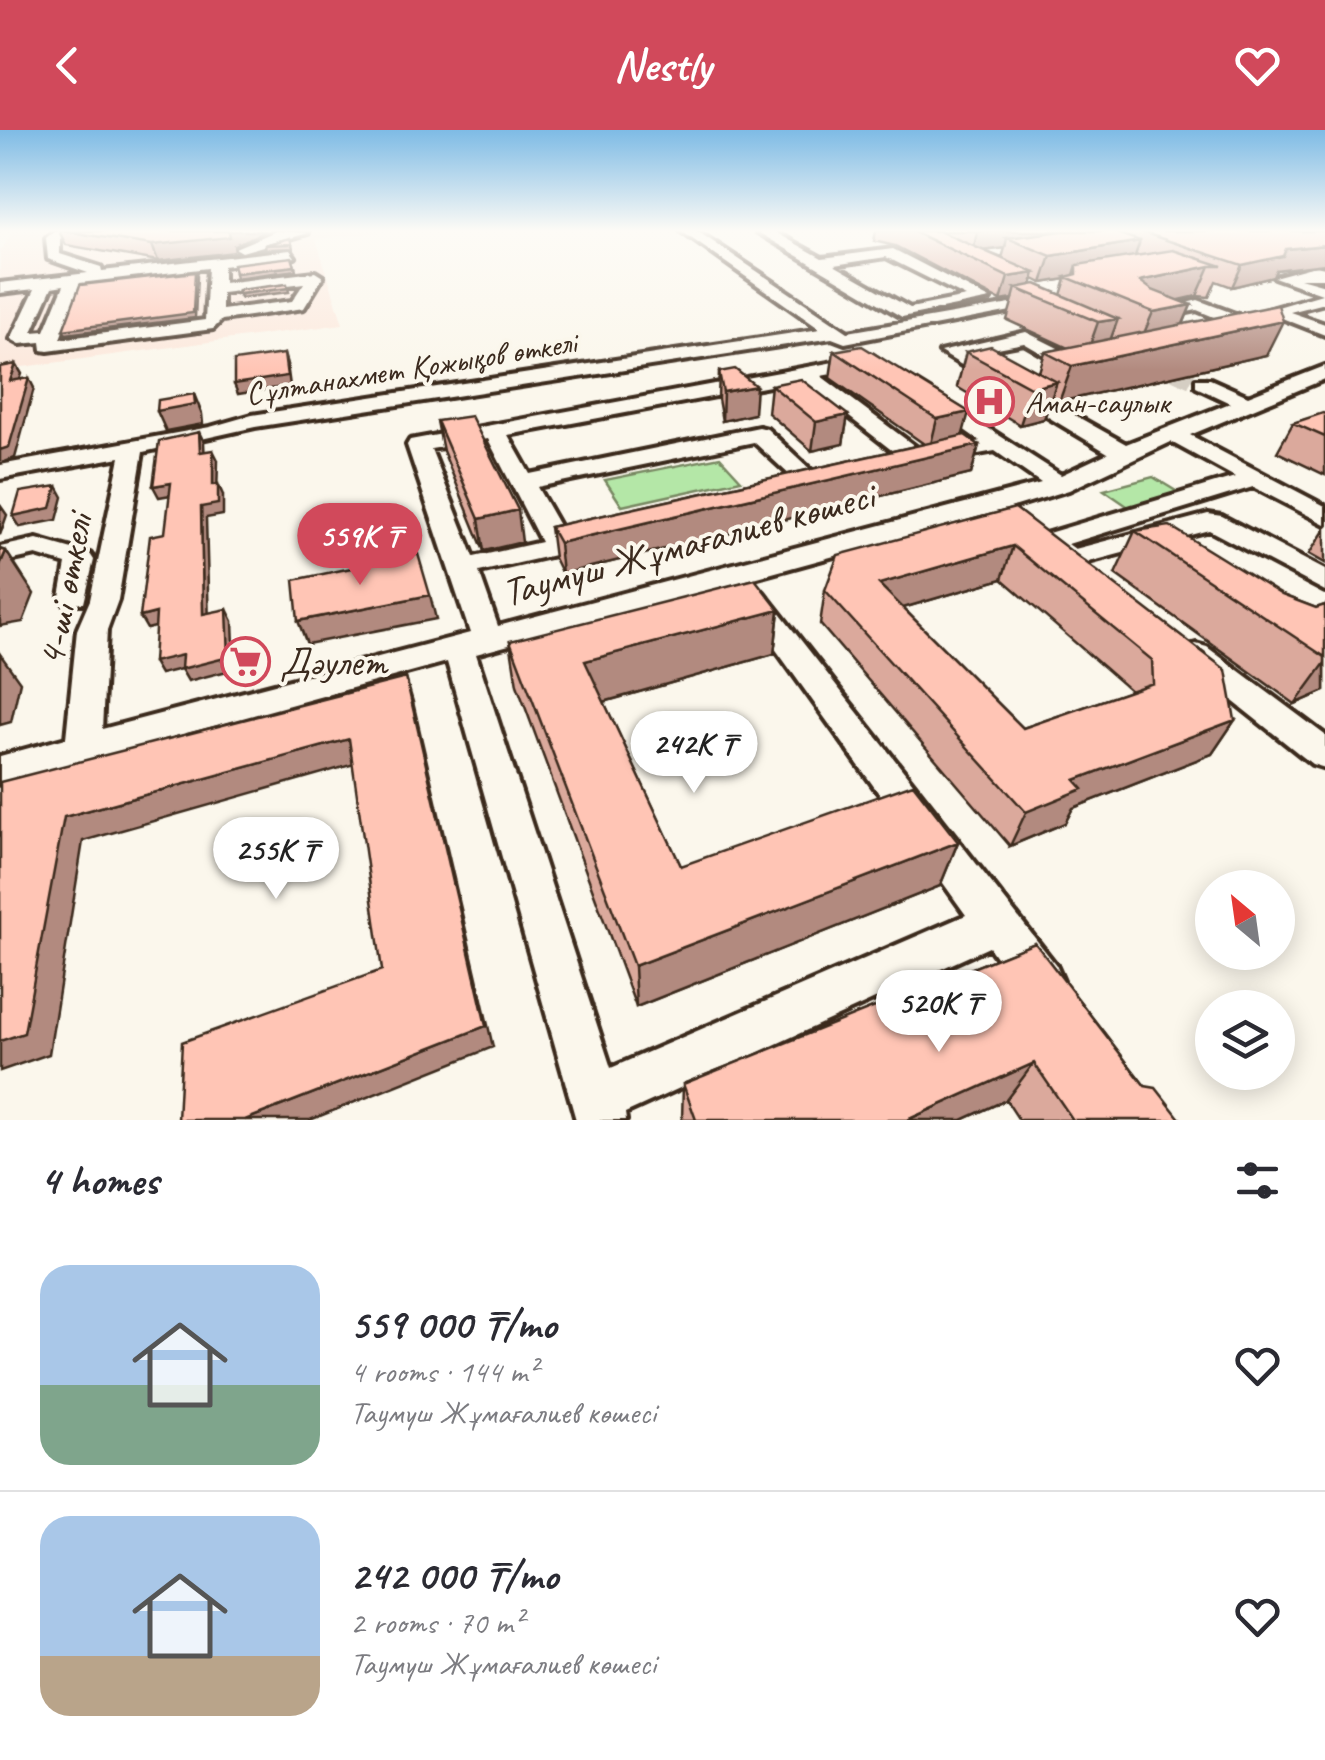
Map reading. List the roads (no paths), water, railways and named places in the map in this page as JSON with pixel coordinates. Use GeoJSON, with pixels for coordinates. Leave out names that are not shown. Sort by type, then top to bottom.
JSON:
{"type":"FeatureCollection","features":[{"type":"Feature","properties":{"kind":"street"},"geometry":{"type":"LineString","coordinates":[[106,277],[70,289],[37,302],[6,303],[5,287],[46,282],[70,289],[192,277]]}},
{"type":"Feature","properties":{"kind":"street"},"geometry":{"type":"LineString","coordinates":[[70,289],[48,346],[213,324],[215,277]]}},
{"type":"Feature","properties":{"kind":"street"},"geometry":{"type":"LineString","coordinates":[[214,316],[298,305],[315,277]]}},
{"type":"Feature","properties":{"kind":"street"},"geometry":{"type":"LineString","coordinates":[[759,277],[883,365],[805,373],[495,431],[409,421],[464,567],[473,642],[599,1110],[996,923]]}},
{"type":"Feature","properties":{"kind":"street"},"geometry":{"type":"LineString","coordinates":[[846,277],[908,313],[982,300],[937,277]]}},
{"type":"Feature","properties":{"kind":"street"},"geometry":{"type":"LineString","coordinates":[[1283,277],[1325,294]]}},
{"type":"Feature","properties":{"kind":"street"},"geometry":{"type":"LineString","coordinates":[[46,282],[20,339],[52,335]]}},
{"type":"Feature","properties":{"kind":"street","name":"Сұлтанахмет Қожықов өткелі"},"geometry":{"type":"LineString","coordinates":[[0,472],[252,421],[409,421],[1058,288]]}},
{"type":"Feature","properties":{"kind":"street"},"geometry":{"type":"LineString","coordinates":[[1030,294],[1064,322]]}},
{"type":"Feature","properties":{"kind":"street"},"geometry":{"type":"LineString","coordinates":[[1325,294],[1264,308],[1325,330]]}},
{"type":"Feature","properties":{"kind":"street"},"geometry":{"type":"LineString","coordinates":[[1178,328],[1147,315],[1198,306],[1261,330],[1226,337]]}},
{"type":"Feature","properties":{"kind":"street"},"geometry":{"type":"LineString","coordinates":[[1002,383],[1093,364],[1026,337],[949,352],[1002,383],[1125,452]]}},
{"type":"Feature","properties":{"kind":"street","name":"Таумуш Жұмағалиев көшесі"},"geometry":{"type":"LineString","coordinates":[[0,770],[1001,504],[1060,485],[1125,452],[1325,372]]}},
{"type":"Feature","properties":{"kind":"street"},"geometry":{"type":"LineString","coordinates":[[805,373],[920,461]]}},
{"type":"Feature","properties":{"kind":"street"},"geometry":{"type":"LineString","coordinates":[[1203,383],[1247,403]]}},
{"type":"Feature","properties":{"kind":"street"},"geometry":{"type":"LineString","coordinates":[[922,391],[1060,485]]}},
{"type":"Feature","properties":{"kind":"street"},"geometry":{"type":"LineString","coordinates":[[495,431],[557,546]]}},
{"type":"Feature","properties":{"kind":"street"},"geometry":{"type":"LineString","coordinates":[[525,482],[759,434],[824,483],[778,494]]}},
{"type":"Feature","properties":{"kind":"street"},"geometry":{"type":"LineString","coordinates":[[1172,434],[1325,516]]}},
{"type":"Feature","properties":{"kind":"street"},"geometry":{"type":"LineString","coordinates":[[885,469],[999,443]]}},
{"type":"Feature","properties":{"kind":"street","name":"4-ші өткелі"},"geometry":{"type":"LineString","coordinates":[[83,748],[92,630],[104,600],[133,448]]}},
{"type":"Feature","properties":{"kind":"street"},"geometry":{"type":"LineString","coordinates":[[1077,563],[1255,479]]}},
{"type":"Feature","properties":{"kind":"street"},"geometry":{"type":"LineString","coordinates":[[1001,504],[1077,563],[1145,554],[1160,558]]}},
{"type":"Feature","properties":{"kind":"street"},"geometry":{"type":"LineString","coordinates":[[1077,563],[1208,522],[1222,524],[1325,582]]}},
{"type":"Feature","properties":{"kind":"street"},"geometry":{"type":"LineString","coordinates":[[464,567],[612,533]]}},
{"type":"Feature","properties":{"kind":"street"},"geometry":{"type":"LineString","coordinates":[[0,555],[37,547],[80,560],[74,597]]}},
{"type":"Feature","properties":{"kind":"street"},"geometry":{"type":"LineString","coordinates":[[734,573],[1064,1014]]}},
{"type":"Feature","properties":{"kind":"street"},"geometry":{"type":"LineString","coordinates":[[1175,640],[1325,754]]}},
{"type":"Feature","properties":{"kind":"tunnel"},"geometry":{"type":"LineString","coordinates":[[1147,357],[1203,383]]}},
{"type":"Feature","properties":{"kind":"place","name":"Аман-саулык"},"geometry":{"type":"Point","coordinates":[990,402]}},
{"type":"Feature","properties":{"kind":"place","name":"Дәулет"},"geometry":{"type":"Point","coordinates":[245,662]}}]}
